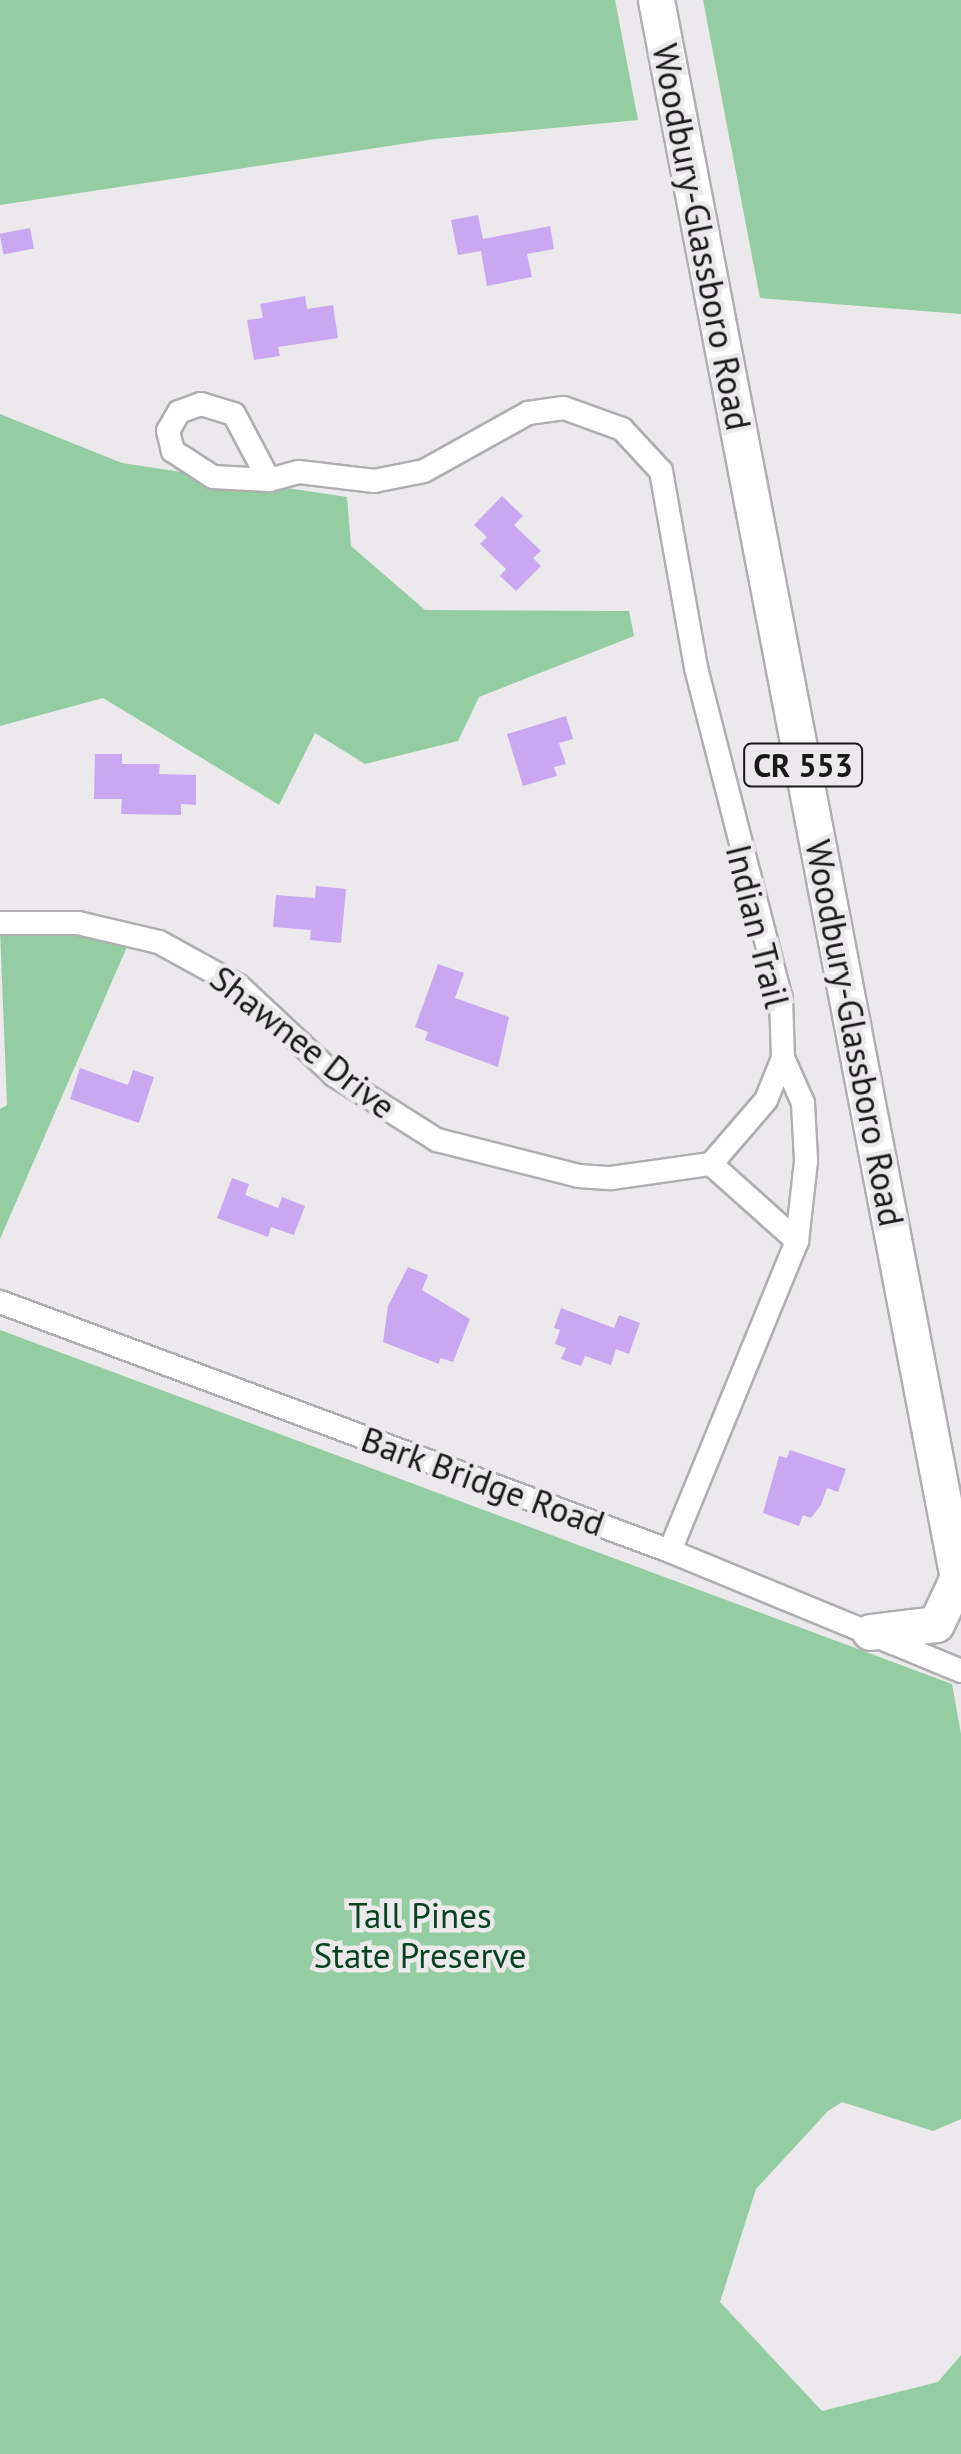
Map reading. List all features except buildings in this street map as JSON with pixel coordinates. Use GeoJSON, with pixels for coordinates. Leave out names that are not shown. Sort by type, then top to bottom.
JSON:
{"type":"FeatureCollection","features":[{"type":"Feature","properties":{"kind":"main road","name":"Woodbury-Glassboro Road"},"geometry":{"type":"LineString","coordinates":[[656,0],[959,1586]]}},
{"type":"Feature","properties":{"kind":"main road"},"geometry":{"type":"LineString","coordinates":[[870,1632],[936,1624],[959,1586]]}},
{"type":"Feature","properties":{"kind":"street","name":"Indian Trail"},"geometry":{"type":"LineString","coordinates":[[269,480],[299,472],[374,481],[424,471],[528,413],[564,408],[618,428],[661,471],[700,686],[781,998],[783,1058],[803,1103],[806,1161],[797,1241],[670,1551]]}},
{"type":"Feature","properties":{"kind":"street","name":"Shawnee Drive"},"geometry":{"type":"LineString","coordinates":[[0,923],[78,923],[123,932],[212,968],[364,1099],[454,1148],[612,1178],[711,1164]]}},
{"type":"Feature","properties":{"kind":"street"},"geometry":{"type":"LineString","coordinates":[[783,1058],[766,1100],[711,1164],[797,1241]]}},
{"type":"Feature","properties":{"kind":"street","name":"Bark Bridge Road"},"geometry":{"type":"LineString","coordinates":[[0,1302],[670,1551],[961,1671]]}},
{"type":"Feature","properties":{"kind":"green space"},"geometry":{"type":"Polygon","coordinates":[[[0,0],[615,0],[638,120],[435,139],[0,205],[0,0]]]}},
{"type":"Feature","properties":{"kind":"green space"},"geometry":{"type":"Polygon","coordinates":[[[703,0],[961,0],[961,314],[760,298],[703,0]]]}},
{"type":"Feature","properties":{"kind":"green space"},"geometry":{"type":"Polygon","coordinates":[[[0,414],[122,463],[347,497],[351,546],[425,610],[629,611],[634,636],[479,697],[458,741],[365,764],[315,733],[279,805],[103,698],[0,726],[0,414]]]}},
{"type":"Feature","properties":{"kind":"green space"},"geometry":{"type":"Polygon","coordinates":[[[0,930],[133,933],[0,1239],[0,1109],[7,1105],[0,930]]]}},
{"type":"Feature","properties":{"kind":"green space","name":"Tall Pines State Preserve"},"geometry":{"type":"Polygon","coordinates":[[[0,1330],[952,1684],[961,1734],[961,2119],[933,2131],[842,2102],[828,2111],[756,2189],[720,2302],[822,2411],[938,2382],[961,2355],[961,2454],[0,2454],[0,1330]]]}}]}
